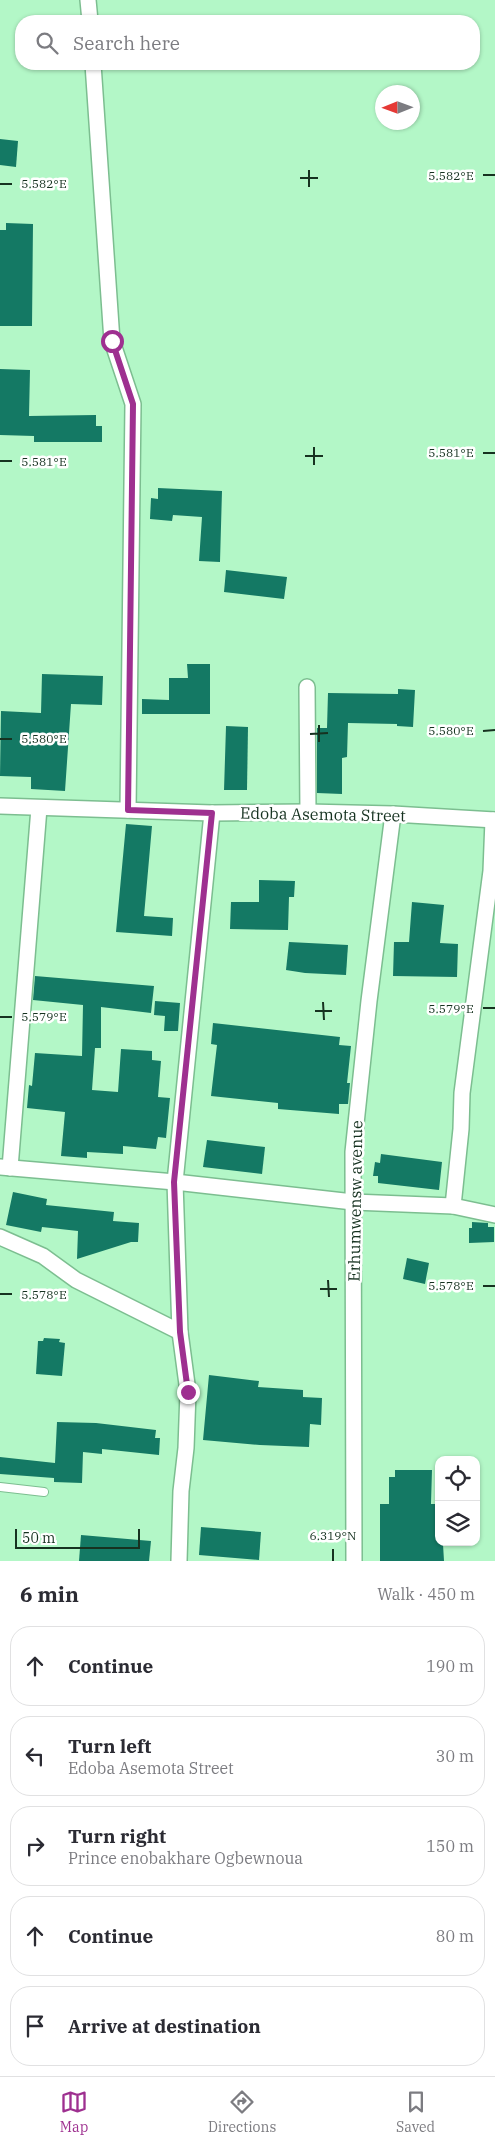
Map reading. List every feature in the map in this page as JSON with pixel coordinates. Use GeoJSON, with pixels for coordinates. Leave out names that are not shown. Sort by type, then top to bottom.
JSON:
{"type":"FeatureCollection","features":[{"type":"Feature","properties":{"kind":"street"},"geometry":{"type":"LineString","coordinates":[[88,0],[89,15]]}},
{"type":"Feature","properties":{"kind":"street"},"geometry":{"type":"LineString","coordinates":[[93,70],[112,341],[133,404],[128,810]]}},
{"type":"Feature","properties":{"kind":"street"},"geometry":{"type":"LineString","coordinates":[[308,687],[308,812]]}},
{"type":"Feature","properties":{"kind":"street","name":"Edoba Asemota Street"},"geometry":{"type":"LineString","coordinates":[[0,806],[212,813],[308,812],[393,814],[494,820]]}},
{"type":"Feature","properties":{"kind":"street"},"geometry":{"type":"LineString","coordinates":[[39,808],[5,1168],[174,1182],[353,1202],[453,1206],[495,1215]]}},
{"type":"Feature","properties":{"kind":"street"},"geometry":{"type":"LineString","coordinates":[[179,1561],[181,1491],[186,1448],[188,1392],[180,1332],[174,1182],[212,813]]}},
{"type":"Feature","properties":{"kind":"street","name":"Erhumwensw avenue"},"geometry":{"type":"LineString","coordinates":[[354,1561],[353,1152],[369,1001],[393,814]]}},
{"type":"Feature","properties":{"kind":"street"},"geometry":{"type":"LineString","coordinates":[[453,1206],[461,1129],[462,1093],[491,871],[494,820]]}},
{"type":"Feature","properties":{"kind":"street"},"geometry":{"type":"LineString","coordinates":[[1,1239],[43,1256],[76,1280],[180,1332]]}},
{"type":"Feature","properties":{"kind":"lane"},"geometry":{"type":"LineString","coordinates":[[0,1487],[44,1492]]}},
{"type":"Feature","properties":{"kind":"building"},"geometry":{"type":"Polygon","coordinates":[[[0,139],[18,141],[16,167],[0,165],[0,139]]]}},
{"type":"Feature","properties":{"kind":"building"},"geometry":{"type":"Polygon","coordinates":[[[6,223],[33,224],[32,326],[0,326],[0,230],[6,230],[6,223]]]}},
{"type":"Feature","properties":{"kind":"building"},"geometry":{"type":"Polygon","coordinates":[[[0,369],[30,370],[29,416],[96,415],[96,426],[102,426],[102,442],[34,442],[34,436],[0,435],[0,369]]]}},
{"type":"Feature","properties":{"kind":"building"},"geometry":{"type":"Polygon","coordinates":[[[158,488],[222,491],[220,562],[199,561],[202,517],[173,515],[172,521],[150,519],[151,498],[158,499],[158,488]]]}},
{"type":"Feature","properties":{"kind":"building"},"geometry":{"type":"Polygon","coordinates":[[[226,570],[287,577],[284,599],[224,592],[226,570]]]}},
{"type":"Feature","properties":{"kind":"building"},"geometry":{"type":"Polygon","coordinates":[[[187,664],[210,664],[210,714],[142,714],[142,699],[169,700],[169,678],[188,678],[187,664]]]}},
{"type":"Feature","properties":{"kind":"building"},"geometry":{"type":"Polygon","coordinates":[[[42,674],[103,676],[102,705],[71,704],[65,791],[31,789],[31,777],[0,776],[1,711],[41,713],[42,674]]]}},
{"type":"Feature","properties":{"kind":"building"},"geometry":{"type":"Polygon","coordinates":[[[398,689],[415,690],[413,727],[397,726],[397,724],[348,723],[347,757],[342,758],[342,794],[317,793],[317,728],[327,728],[328,693],[398,694],[398,689]]]}},
{"type":"Feature","properties":{"kind":"building"},"geometry":{"type":"Polygon","coordinates":[[[226,726],[248,727],[247,790],[224,790],[226,726]]]}},
{"type":"Feature","properties":{"kind":"building"},"geometry":{"type":"Polygon","coordinates":[[[126,824],[152,826],[144,916],[173,918],[172,936],[116,932],[126,824]]]}},
{"type":"Feature","properties":{"kind":"building"},"geometry":{"type":"Polygon","coordinates":[[[259,880],[295,881],[294,897],[289,897],[288,930],[230,929],[231,902],[259,902],[259,880]]]}},
{"type":"Feature","properties":{"kind":"building"},"geometry":{"type":"Polygon","coordinates":[[[412,902],[444,905],[440,943],[458,944],[457,977],[393,976],[394,942],[409,942],[412,902]]]}},
{"type":"Feature","properties":{"kind":"building"},"geometry":{"type":"Polygon","coordinates":[[[289,942],[348,945],[346,975],[286,970],[289,942]]]}},
{"type":"Feature","properties":{"kind":"building"},"geometry":{"type":"Polygon","coordinates":[[[35,976],[154,986],[151,1013],[101,1007],[101,1048],[95,1048],[92,1090],[118,1092],[121,1049],[152,1051],[152,1060],[161,1061],[158,1097],[170,1098],[166,1138],[158,1137],[156,1149],[123,1146],[123,1154],[87,1152],[87,1158],[61,1156],[65,1112],[27,1108],[29,1085],[32,1086],[35,1053],[82,1056],[83,1005],[33,1000],[35,976]]]}},
{"type":"Feature","properties":{"kind":"building"},"geometry":{"type":"Polygon","coordinates":[[[155,1001],[180,1003],[178,1031],[164,1031],[165,1016],[154,1015],[155,1001]]]}},
{"type":"Feature","properties":{"kind":"building"},"geometry":{"type":"Polygon","coordinates":[[[213,1023],[340,1037],[339,1045],[351,1046],[347,1083],[350,1083],[348,1104],[339,1104],[339,1114],[278,1109],[278,1103],[211,1096],[217,1045],[211,1044],[213,1023]]]}},
{"type":"Feature","properties":{"kind":"building"},"geometry":{"type":"Polygon","coordinates":[[[207,1140],[265,1147],[262,1174],[203,1167],[207,1140]]]}},
{"type":"Feature","properties":{"kind":"building"},"geometry":{"type":"Polygon","coordinates":[[[381,1154],[442,1162],[439,1190],[378,1183],[378,1176],[373,1176],[375,1162],[380,1163],[381,1154]]]}},
{"type":"Feature","properties":{"kind":"building"},"geometry":{"type":"Polygon","coordinates":[[[13,1192],[47,1199],[46,1205],[114,1212],[113,1221],[139,1223],[138,1242],[131,1242],[77,1259],[78,1231],[42,1227],[41,1232],[6,1225],[13,1192]]]}},
{"type":"Feature","properties":{"kind":"building"},"geometry":{"type":"Polygon","coordinates":[[[472,1222],[488,1223],[488,1227],[494,1227],[494,1242],[469,1243],[469,1228],[472,1228],[472,1222]]]}},
{"type":"Feature","properties":{"kind":"building"},"geometry":{"type":"Polygon","coordinates":[[[407,1258],[429,1263],[425,1284],[403,1279],[407,1258]]]}},
{"type":"Feature","properties":{"kind":"building"},"geometry":{"type":"Polygon","coordinates":[[[44,1338],[60,1339],[59,1342],[65,1343],[62,1376],[36,1374],[38,1341],[43,1341],[44,1338]]]}},
{"type":"Feature","properties":{"kind":"building"},"geometry":{"type":"Polygon","coordinates":[[[209,1375],[259,1381],[258,1387],[303,1390],[303,1397],[322,1398],[321,1425],[310,1424],[309,1447],[203,1440],[209,1375]]]}},
{"type":"Feature","properties":{"kind":"building"},"geometry":{"type":"Polygon","coordinates":[[[57,1422],[96,1423],[156,1430],[155,1438],[160,1438],[159,1455],[102,1449],[102,1454],[83,1452],[82,1483],[54,1482],[54,1478],[0,1474],[0,1457],[55,1463],[57,1422]]]}},
{"type":"Feature","properties":{"kind":"building"},"geometry":{"type":"Polygon","coordinates":[[[395,1470],[432,1470],[431,1504],[435,1504],[435,1546],[443,1546],[444,1561],[380,1561],[380,1504],[389,1504],[389,1477],[395,1477],[395,1470]]]}},
{"type":"Feature","properties":{"kind":"building"},"geometry":{"type":"Polygon","coordinates":[[[201,1527],[261,1532],[259,1560],[199,1555],[201,1527]]]}},
{"type":"Feature","properties":{"kind":"building"},"geometry":{"type":"Polygon","coordinates":[[[81,1535],[151,1541],[149,1561],[79,1561],[81,1535]]]}},
{"type":"Feature","properties":{"kind":"route"},"geometry":{"type":"LineString","coordinates":[[112,341],[133,404],[128,810],[212,813],[174,1182],[180,1294],[180,1332],[188,1392]]}}]}
